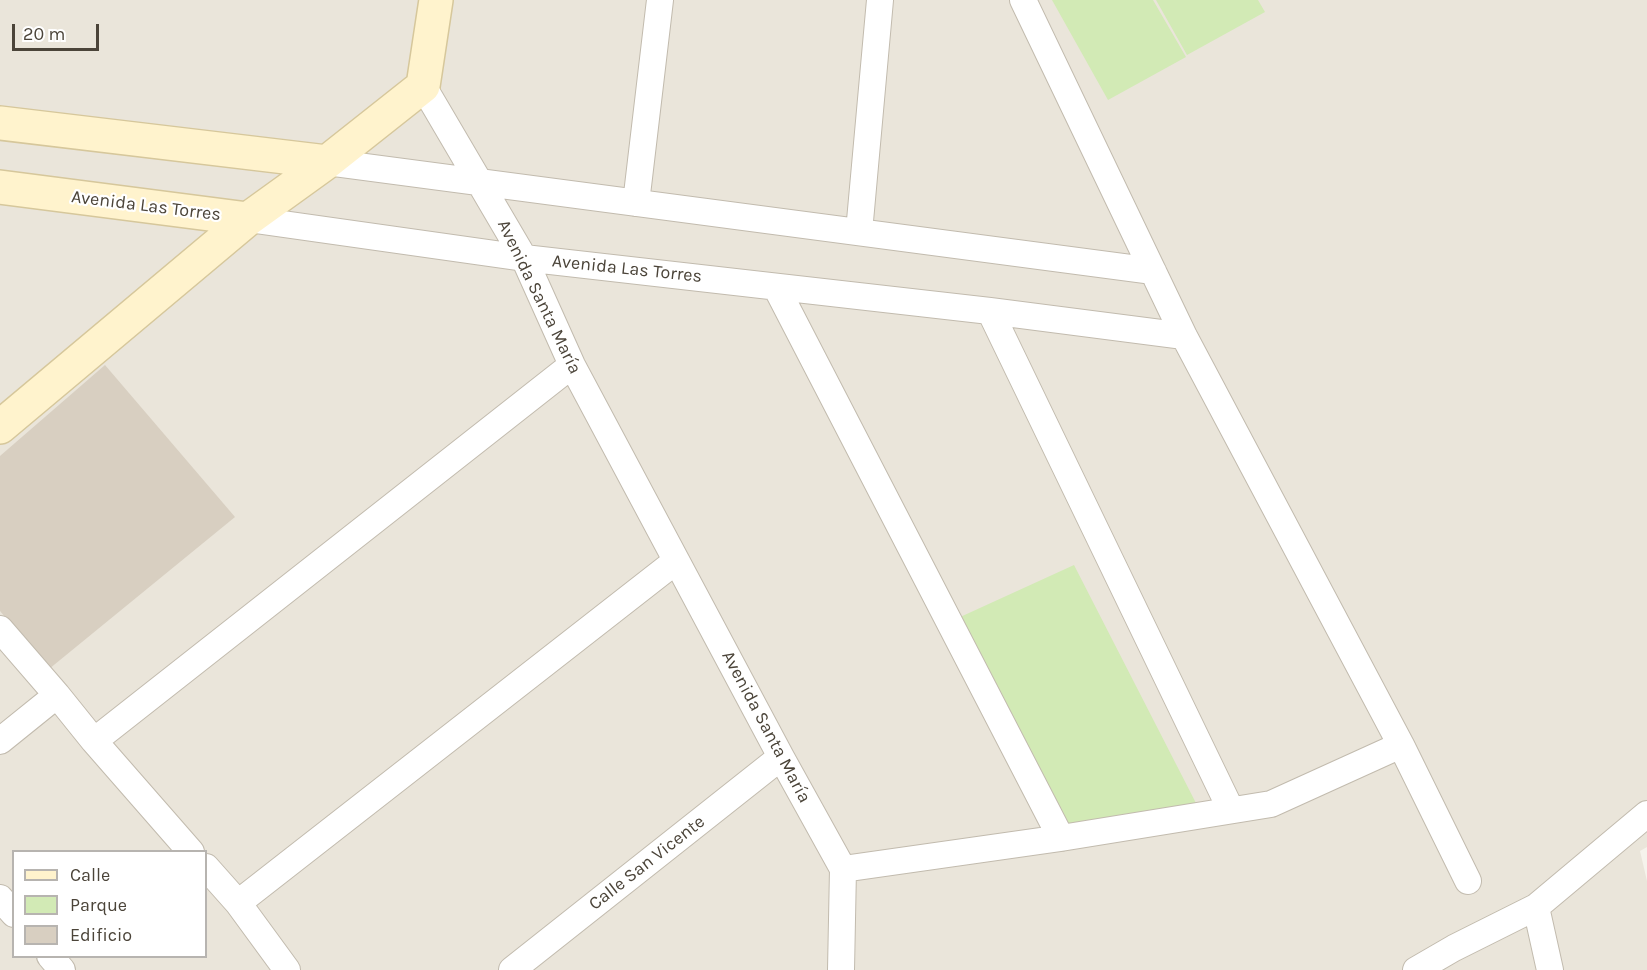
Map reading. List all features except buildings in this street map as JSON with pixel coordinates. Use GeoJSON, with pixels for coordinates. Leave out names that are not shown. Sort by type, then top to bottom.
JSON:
{"type":"FeatureCollection","features":[{"type":"Feature","properties":{"kind":"street"},"geometry":{"type":"LineString","coordinates":[[0,427],[248,219],[327,162],[423,86],[436,0]]}},
{"type":"Feature","properties":{"kind":"street"},"geometry":{"type":"LineString","coordinates":[[636,202],[660,0]]}},
{"type":"Feature","properties":{"kind":"street"},"geometry":{"type":"LineString","coordinates":[[859,232],[880,0]]}},
{"type":"Feature","properties":{"kind":"street"},"geometry":{"type":"LineString","coordinates":[[1023,0],[1184,336],[1401,745],[1468,881]]}},
{"type":"Feature","properties":{"kind":"street","name":"Avenida Santa María"},"geometry":{"type":"LineString","coordinates":[[423,86],[524,258],[572,365],[843,869]]}},
{"type":"Feature","properties":{"kind":"street"},"geometry":{"type":"LineString","coordinates":[[0,123],[327,162],[1153,271]]}},
{"type":"Feature","properties":{"kind":"street","name":"Avenida Las Torres"},"geometry":{"type":"LineString","coordinates":[[0,187],[524,258],[990,311],[1184,336]]}},
{"type":"Feature","properties":{"kind":"street"},"geometry":{"type":"LineString","coordinates":[[776,287],[1061,838]]}},
{"type":"Feature","properties":{"kind":"street"},"geometry":{"type":"LineString","coordinates":[[990,311],[1231,810]]}},
{"type":"Feature","properties":{"kind":"street"},"geometry":{"type":"LineString","coordinates":[[94,741],[572,365]]}},
{"type":"Feature","properties":{"kind":"street"},"geometry":{"type":"LineString","coordinates":[[238,903],[676,561]]}},
{"type":"Feature","properties":{"kind":"street"},"geometry":{"type":"LineString","coordinates":[[0,629],[189,850]]}},
{"type":"Feature","properties":{"kind":"street"},"geometry":{"type":"LineString","coordinates":[[0,741],[57,695]]}},
{"type":"Feature","properties":{"kind":"street"},"geometry":{"type":"LineString","coordinates":[[841,970],[843,869],[1061,838],[1271,804],[1401,745]]}},
{"type":"Feature","properties":{"kind":"street","name":"Calle San Vicente"},"geometry":{"type":"LineString","coordinates":[[512,970],[781,757]]}},
{"type":"Feature","properties":{"kind":"street"},"geometry":{"type":"LineString","coordinates":[[1416,970],[1454,948],[1536,907],[1647,814]]}},
{"type":"Feature","properties":{"kind":"street"},"geometry":{"type":"LineString","coordinates":[[207,868],[238,903],[287,970]]}},
{"type":"Feature","properties":{"kind":"street"},"geometry":{"type":"LineString","coordinates":[[0,898],[12,912]]}},
{"type":"Feature","properties":{"kind":"street"},"geometry":{"type":"LineString","coordinates":[[1536,907],[1550,970]]}},
{"type":"Feature","properties":{"kind":"street"},"geometry":{"type":"LineString","coordinates":[[51,958],[62,970]]}},
{"type":"Feature","properties":{"kind":"shaded area"},"geometry":{"type":"Polygon","coordinates":[[[0,0],[1647,0],[1647,847],[1640,851],[1647,881],[1647,970],[0,970],[0,0]]]}},
{"type":"Feature","properties":{"kind":"green space"},"geometry":{"type":"Polygon","coordinates":[[[1052,0],[1153,0],[1186,57],[1108,100],[1052,0]]]}},
{"type":"Feature","properties":{"kind":"green space"},"geometry":{"type":"Polygon","coordinates":[[[1156,0],[1258,0],[1265,12],[1187,55],[1156,0]]]}},
{"type":"Feature","properties":{"kind":"green space"},"geometry":{"type":"Polygon","coordinates":[[[1074,565],[1198,807],[1066,827],[958,618],[1074,565]]]}}]}
